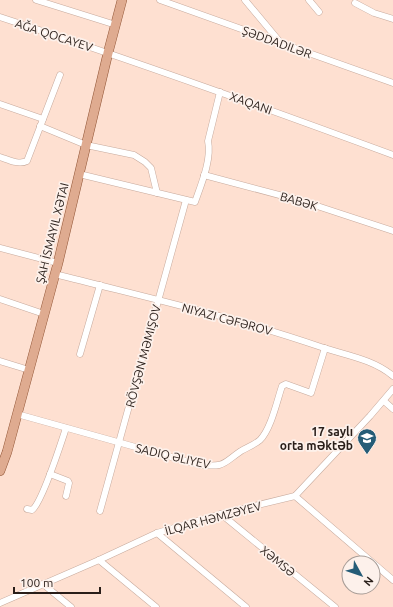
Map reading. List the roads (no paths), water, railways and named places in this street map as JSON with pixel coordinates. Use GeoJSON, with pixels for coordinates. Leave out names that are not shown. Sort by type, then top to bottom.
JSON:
{"type":"FeatureCollection","features":[{"type":"Feature","properties":{"kind":"main road"},"geometry":{"type":"LineString","coordinates":[[0,471],[7,452],[58,263],[122,0]]}},
{"type":"Feature","properties":{"kind":"street"},"geometry":{"type":"LineString","coordinates":[[36,0],[116,25]]}},
{"type":"Feature","properties":{"kind":"street","name":"ŞƏDDADILƏR"},"geometry":{"type":"LineString","coordinates":[[160,0],[393,84]]}},
{"type":"Feature","properties":{"kind":"street"},"geometry":{"type":"LineString","coordinates":[[245,0],[280,42]]}},
{"type":"Feature","properties":{"kind":"street"},"geometry":{"type":"LineString","coordinates":[[309,0],[319,12]]}},
{"type":"Feature","properties":{"kind":"street"},"geometry":{"type":"LineString","coordinates":[[355,3],[374,13],[393,19]]}},
{"type":"Feature","properties":{"kind":"street","name":"AĞA QOCAYEV"},"geometry":{"type":"LineString","coordinates":[[0,17],[108,53]]}},
{"type":"Feature","properties":{"kind":"street","name":"XAQANI"},"geometry":{"type":"LineString","coordinates":[[108,53],[393,155]]}},
{"type":"Feature","properties":{"kind":"street"},"geometry":{"type":"LineString","coordinates":[[0,156],[18,163],[24,163],[27,161],[60,75]]}},
{"type":"Feature","properties":{"kind":"street"},"geometry":{"type":"LineString","coordinates":[[79,174],[195,202],[204,175],[210,149],[208,141],[220,92]]}},
{"type":"Feature","properties":{"kind":"street"},"geometry":{"type":"LineString","coordinates":[[0,104],[43,119]]}},
{"type":"Feature","properties":{"kind":"street"},"geometry":{"type":"LineString","coordinates":[[40,126],[86,145],[134,155],[151,168],[157,193]]}},
{"type":"Feature","properties":{"kind":"street","name":"BABƏK"},"geometry":{"type":"LineString","coordinates":[[204,175],[302,201],[393,231]]}},
{"type":"Feature","properties":{"kind":"street","name":"RÖVŞƏN MƏMIŞOV"},"geometry":{"type":"LineString","coordinates":[[100,511],[186,200]]}},
{"type":"Feature","properties":{"kind":"street"},"geometry":{"type":"LineString","coordinates":[[0,248],[58,263]]}},
{"type":"Feature","properties":{"kind":"street","name":"NIYAZI CƏFƏROV"},"geometry":{"type":"LineString","coordinates":[[55,274],[257,326],[360,359],[383,368],[393,376]]}},
{"type":"Feature","properties":{"kind":"street"},"geometry":{"type":"LineString","coordinates":[[80,354],[100,285]]}},
{"type":"Feature","properties":{"kind":"street"},"geometry":{"type":"LineString","coordinates":[[0,299],[44,314]]}},
{"type":"Feature","properties":{"kind":"street"},"geometry":{"type":"LineString","coordinates":[[17,414],[119,444],[200,465],[215,466],[226,464],[242,450],[252,446],[261,439],[268,426],[282,386],[286,384],[311,393],[325,348]]}},
{"type":"Feature","properties":{"kind":"street"},"geometry":{"type":"LineString","coordinates":[[0,361],[29,370]]}},
{"type":"Feature","properties":{"kind":"street"},"geometry":{"type":"LineString","coordinates":[[393,389],[384,401],[295,496],[393,580]]}},
{"type":"Feature","properties":{"kind":"street"},"geometry":{"type":"LineString","coordinates":[[384,401],[393,408]]}},
{"type":"Feature","properties":{"kind":"street"},"geometry":{"type":"LineString","coordinates":[[27,509],[30,511],[35,508],[50,474],[66,428]]}},
{"type":"Feature","properties":{"kind":"street"},"geometry":{"type":"LineString","coordinates":[[50,474],[70,483],[66,496]]}},
{"type":"Feature","properties":{"kind":"street","name":"İLQAR HƏMZƏYEV"},"geometry":{"type":"LineString","coordinates":[[0,603],[157,533],[220,514],[295,496]]}},
{"type":"Feature","properties":{"kind":"street","name":"XƏMSƏ"},"geometry":{"type":"LineString","coordinates":[[220,514],[334,607]]}},
{"type":"Feature","properties":{"kind":"street"},"geometry":{"type":"LineString","coordinates":[[157,533],[246,607]]}},
{"type":"Feature","properties":{"kind":"street"},"geometry":{"type":"LineString","coordinates":[[99,560],[156,607]]}},
{"type":"Feature","properties":{"kind":"street"},"geometry":{"type":"LineString","coordinates":[[43,584],[70,607]]}},
{"type":"Feature","properties":{"kind":"place","name":"17 saylı orta məktəb"},"geometry":{"type":"Point","coordinates":[367,455]}}]}
